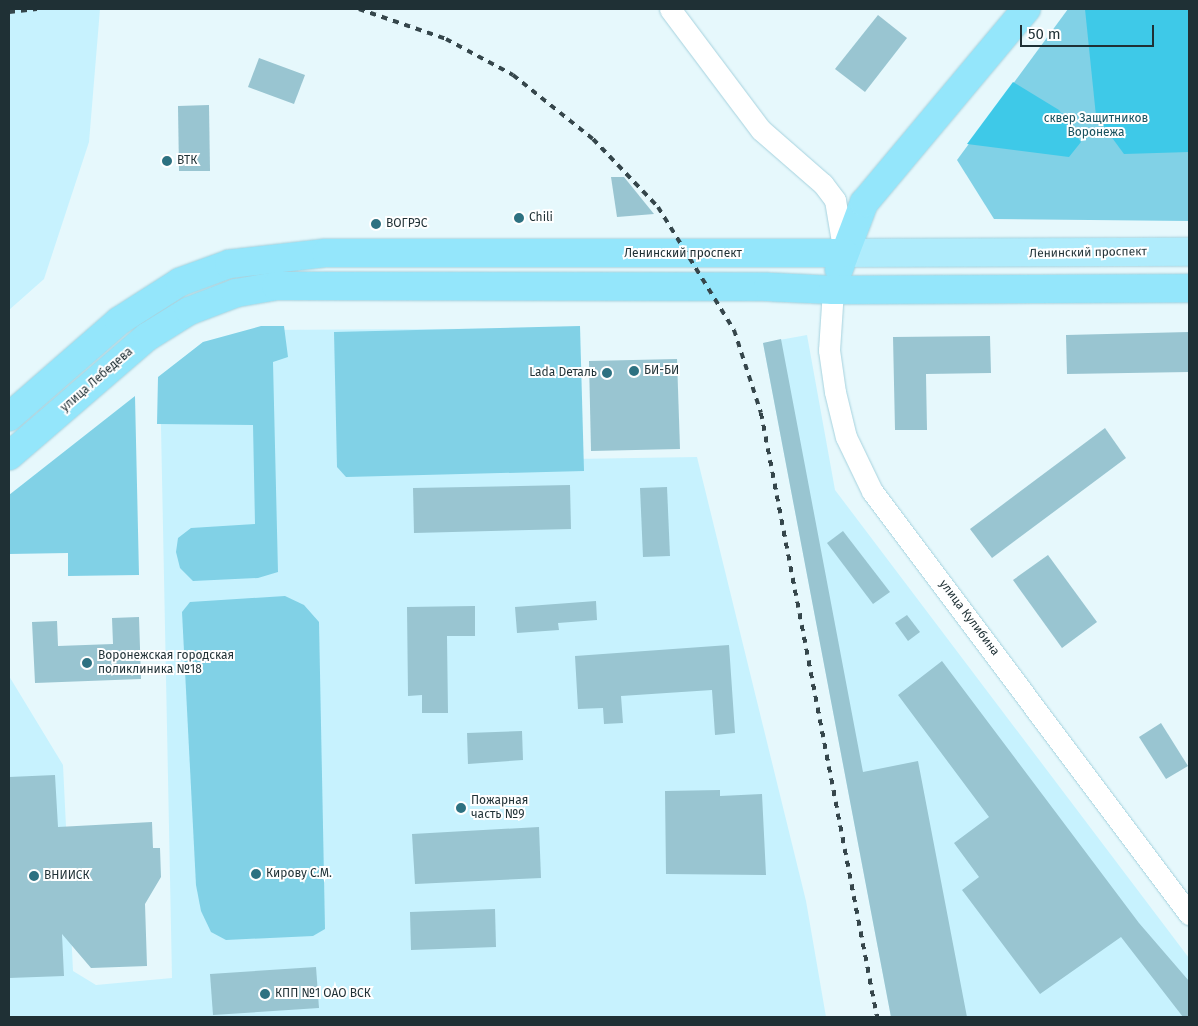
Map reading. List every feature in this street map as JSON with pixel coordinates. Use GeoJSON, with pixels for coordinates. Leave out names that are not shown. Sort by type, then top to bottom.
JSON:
{"type":"FeatureCollection","features":[{"type":"Feature","properties":{"kind":"highway"},"geometry":{"type":"LineString","coordinates":[[1026,9],[864,203],[844,253],[833,290],[1189,288]]}},
{"type":"Feature","properties":{"kind":"highway","name":"Ленинский проспект"},"geometry":{"type":"LineString","coordinates":[[9,417],[119,321],[180,282],[229,264],[310,254],[844,253]]}},
{"type":"Feature","properties":{"kind":"highway","name":"улица Лебедева"},"geometry":{"type":"LineString","coordinates":[[9,456],[147,337],[190,311],[236,293],[276,286],[768,287],[833,290]]}},
{"type":"Feature","properties":{"kind":"main road","name":"Ленинский проспект"},"geometry":{"type":"LineString","coordinates":[[844,253],[1189,252]]}},
{"type":"Feature","properties":{"kind":"street"},"geometry":{"type":"LineString","coordinates":[[670,9],[760,130],[823,184],[835,200],[844,253]]}},
{"type":"Feature","properties":{"kind":"street","name":"улица Кулибина"},"geometry":{"type":"LineString","coordinates":[[833,290],[829,350],[835,392],[846,437],[872,492],[1189,914]]}},
{"type":"Feature","properties":{"kind":"shaded area"},"geometry":{"type":"Polygon","coordinates":[[[9,9],[100,9],[89,142],[44,279],[9,310],[9,9]]]}},
{"type":"Feature","properties":{"kind":"shaded area"},"geometry":{"type":"Polygon","coordinates":[[[1085,9],[1189,9],[1189,152],[1124,154],[1096,116],[1085,9]]]}},
{"type":"Feature","properties":{"kind":"shaded area"},"geometry":{"type":"Polygon","coordinates":[[[1013,82],[1059,110],[1081,142],[1069,157],[967,144],[1013,82]]]}},
{"type":"Feature","properties":{"kind":"shaded area"},"geometry":{"type":"Polygon","coordinates":[[[569,328],[572,459],[697,457],[806,901],[826,1017],[9,1017],[9,676],[63,765],[73,971],[96,985],[172,978],[160,377],[203,342],[263,330],[569,328]]]}},
{"type":"Feature","properties":{"kind":"shaded area"},"geometry":{"type":"Polygon","coordinates":[[[807,335],[835,490],[1189,958],[1189,1017],[891,1017],[763,343],[807,335]]]}},
{"type":"Feature","properties":{"kind":"green space","name":"сквер Защитников Воронежа"},"geometry":{"type":"Polygon","coordinates":[[[1068,9],[1189,9],[1189,221],[994,219],[957,160],[1068,9]]]}},
{"type":"Feature","properties":{"kind":"green space"},"geometry":{"type":"Polygon","coordinates":[[[261,326],[284,326],[288,357],[273,362],[278,572],[258,578],[193,581],[180,568],[176,552],[178,538],[191,528],[255,524],[253,425],[157,424],[158,377],[203,342],[261,326]]]}},
{"type":"Feature","properties":{"kind":"green space"},"geometry":{"type":"Polygon","coordinates":[[[580,326],[584,471],[346,477],[337,467],[334,332],[580,326]]]}},
{"type":"Feature","properties":{"kind":"green space"},"geometry":{"type":"Polygon","coordinates":[[[135,396],[139,575],[68,576],[68,553],[9,554],[9,495],[135,396]]]}},
{"type":"Feature","properties":{"kind":"green space"},"geometry":{"type":"Polygon","coordinates":[[[285,596],[304,605],[319,622],[325,929],[313,936],[226,940],[211,932],[201,911],[196,885],[182,612],[190,602],[285,596]]]}},
{"type":"Feature","properties":{"kind":"building"},"geometry":{"type":"Polygon","coordinates":[[[878,15],[907,38],[865,92],[835,69],[878,15]]]}},
{"type":"Feature","properties":{"kind":"building"},"geometry":{"type":"Polygon","coordinates":[[[259,58],[305,75],[294,104],[248,87],[259,58]]]}},
{"type":"Feature","properties":{"kind":"building"},"geometry":{"type":"Polygon","coordinates":[[[209,105],[210,171],[179,171],[178,106],[209,105]]]}},
{"type":"Feature","properties":{"kind":"building"},"geometry":{"type":"Polygon","coordinates":[[[611,177],[624,177],[654,214],[617,217],[611,177]]]}},
{"type":"Feature","properties":{"kind":"building"},"geometry":{"type":"Polygon","coordinates":[[[1189,332],[1189,372],[1067,374],[1066,335],[1189,332]]]}},
{"type":"Feature","properties":{"kind":"building"},"geometry":{"type":"Polygon","coordinates":[[[990,336],[991,373],[926,374],[927,430],[895,430],[893,337],[990,336]]]}},
{"type":"Feature","properties":{"kind":"building"},"geometry":{"type":"Polygon","coordinates":[[[781,339],[863,772],[918,761],[967,1017],[891,1017],[763,343],[781,339]]]}},
{"type":"Feature","properties":{"kind":"building"},"geometry":{"type":"Polygon","coordinates":[[[677,359],[680,449],[591,451],[589,361],[677,359]]]}},
{"type":"Feature","properties":{"kind":"building"},"geometry":{"type":"Polygon","coordinates":[[[1105,428],[1126,458],[992,558],[970,529],[1105,428]]]}},
{"type":"Feature","properties":{"kind":"building"},"geometry":{"type":"Polygon","coordinates":[[[570,485],[571,529],[414,533],[413,488],[570,485]]]}},
{"type":"Feature","properties":{"kind":"building"},"geometry":{"type":"Polygon","coordinates":[[[667,487],[670,556],[643,557],[640,488],[667,487]]]}},
{"type":"Feature","properties":{"kind":"building"},"geometry":{"type":"Polygon","coordinates":[[[843,531],[890,592],[873,604],[827,543],[843,531]]]}},
{"type":"Feature","properties":{"kind":"building"},"geometry":{"type":"Polygon","coordinates":[[[1048,555],[1097,622],[1062,648],[1013,580],[1048,555]]]}},
{"type":"Feature","properties":{"kind":"building"},"geometry":{"type":"Polygon","coordinates":[[[596,601],[597,620],[558,623],[559,630],[517,633],[515,607],[596,601]]]}},
{"type":"Feature","properties":{"kind":"building"},"geometry":{"type":"Polygon","coordinates":[[[475,606],[475,636],[447,636],[448,713],[422,713],[422,695],[408,696],[407,607],[475,606]]]}},
{"type":"Feature","properties":{"kind":"building"},"geometry":{"type":"Polygon","coordinates":[[[907,615],[920,632],[908,641],[895,623],[907,615]]]}},
{"type":"Feature","properties":{"kind":"building","name":"Воронежская городская поликлиника №18"},"geometry":{"type":"Polygon","coordinates":[[[139,617],[141,679],[35,683],[32,622],[57,621],[58,646],[113,644],[112,618],[139,617]]]}},
{"type":"Feature","properties":{"kind":"building"},"geometry":{"type":"Polygon","coordinates":[[[729,645],[735,733],[715,735],[712,690],[621,696],[623,723],[604,724],[603,708],[578,709],[575,656],[729,645]]]}},
{"type":"Feature","properties":{"kind":"building"},"geometry":{"type":"Polygon","coordinates":[[[942,661],[1139,923],[1189,981],[1189,1017],[1183,1017],[1121,937],[1040,994],[962,890],[979,877],[954,843],[989,817],[898,695],[942,661]]]}},
{"type":"Feature","properties":{"kind":"building"},"geometry":{"type":"Polygon","coordinates":[[[1161,723],[1188,766],[1166,779],[1139,737],[1161,723]]]}},
{"type":"Feature","properties":{"kind":"building"},"geometry":{"type":"Polygon","coordinates":[[[522,731],[523,760],[468,764],[467,733],[522,731]]]}},
{"type":"Feature","properties":{"kind":"building"},"geometry":{"type":"Polygon","coordinates":[[[55,775],[58,827],[152,822],[153,848],[160,848],[161,877],[145,904],[147,966],[91,968],[62,934],[64,976],[9,978],[9,777],[55,775]]]}},
{"type":"Feature","properties":{"kind":"building"},"geometry":{"type":"Polygon","coordinates":[[[720,790],[720,796],[762,794],[766,875],[666,874],[665,791],[720,790]]]}},
{"type":"Feature","properties":{"kind":"building"},"geometry":{"type":"Polygon","coordinates":[[[539,827],[541,878],[415,884],[412,834],[539,827]]]}},
{"type":"Feature","properties":{"kind":"building"},"geometry":{"type":"Polygon","coordinates":[[[495,909],[496,947],[411,950],[410,912],[495,909]]]}},
{"type":"Feature","properties":{"kind":"building","name":"КПП №1 ОАО ВСК"},"geometry":{"type":"Polygon","coordinates":[[[316,967],[319,1008],[213,1015],[210,974],[316,967]]]}},
{"type":"Feature","properties":{"kind":"railway"},"geometry":{"type":"LineString","coordinates":[[9,12],[37,9]]}},
{"type":"Feature","properties":{"kind":"railway"},"geometry":{"type":"LineString","coordinates":[[359,9],[446,39],[513,75],[593,139],[658,207],[734,330],[761,413],[877,1017]]}},
{"type":"Feature","properties":{"kind":"place","name":"ВТК"},"geometry":{"type":"Point","coordinates":[167,161]}},
{"type":"Feature","properties":{"kind":"place","name":"Chili"},"geometry":{"type":"Point","coordinates":[519,218]}},
{"type":"Feature","properties":{"kind":"place","name":"ВОГРЭС"},"geometry":{"type":"Point","coordinates":[376,224]}},
{"type":"Feature","properties":{"kind":"place","name":"БИ-БИ"},"geometry":{"type":"Point","coordinates":[634,371]}},
{"type":"Feature","properties":{"kind":"place","name":"Lada Dеталь"},"geometry":{"type":"Point","coordinates":[607,373]}},
{"type":"Feature","properties":{"kind":"place","name":"Воронежская городская поликлиника №18"},"geometry":{"type":"Point","coordinates":[87,663]}},
{"type":"Feature","properties":{"kind":"place","name":"Пожарная часть №9"},"geometry":{"type":"Point","coordinates":[461,808]}},
{"type":"Feature","properties":{"kind":"place","name":"Кирову С.М."},"geometry":{"type":"Point","coordinates":[256,874]}},
{"type":"Feature","properties":{"kind":"place","name":"ВНИИСК"},"geometry":{"type":"Point","coordinates":[34,876]}},
{"type":"Feature","properties":{"kind":"place","name":"КПП №1 ОАО ВСК"},"geometry":{"type":"Point","coordinates":[265,994]}}]}
